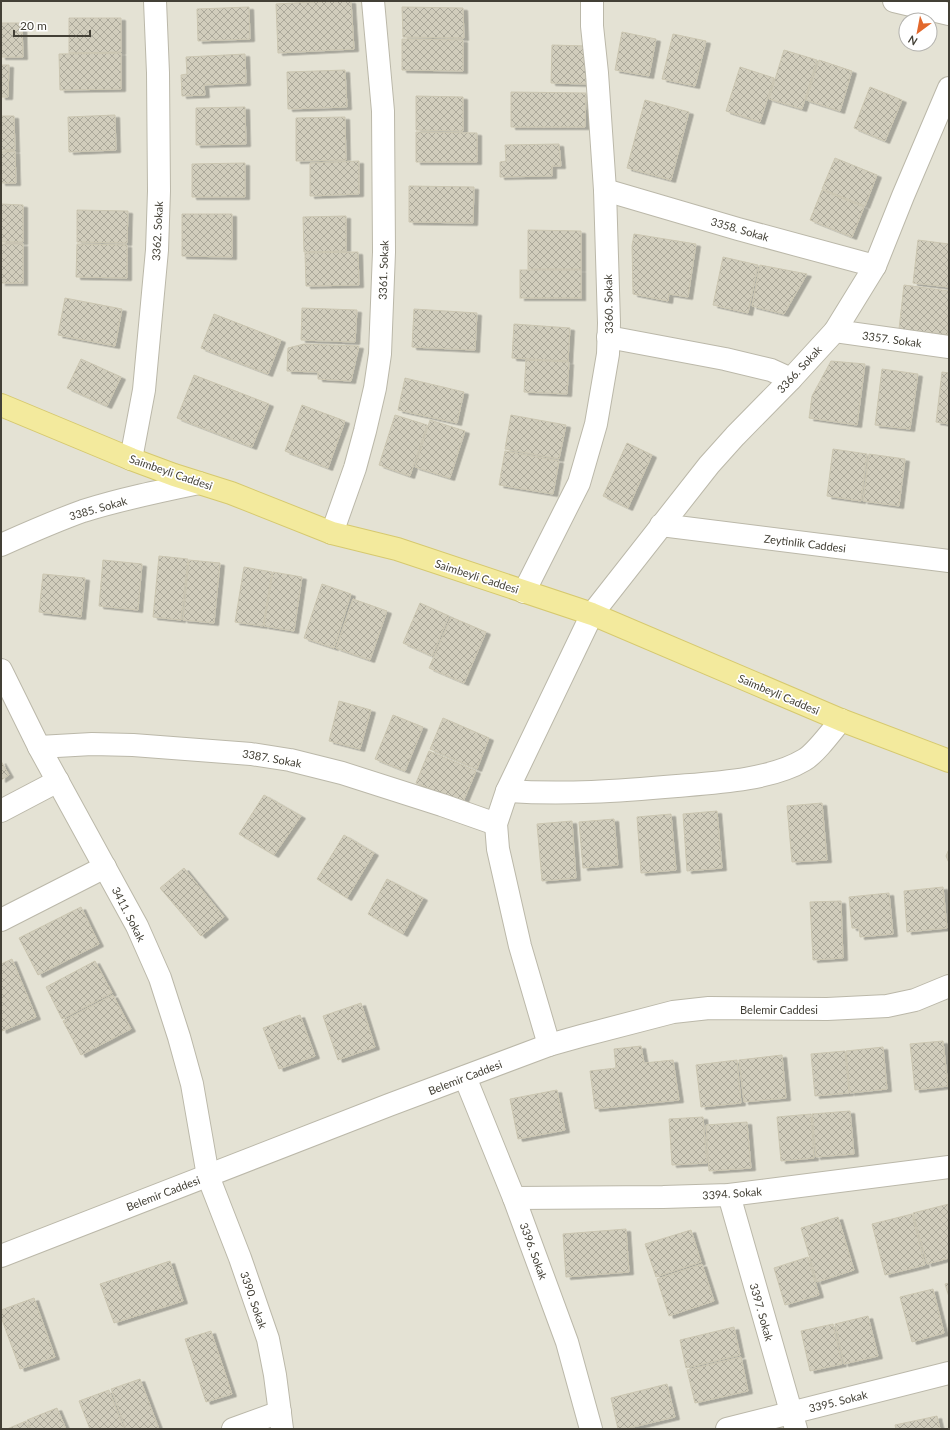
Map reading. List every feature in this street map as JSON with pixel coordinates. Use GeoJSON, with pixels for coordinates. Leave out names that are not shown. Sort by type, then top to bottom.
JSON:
{"type":"FeatureCollection","features":[{"type":"Feature","properties":{"kind":"main road","name":"Saimbeyli Caddesi"},"geometry":{"type":"LineString","coordinates":[[1,405],[131,459],[231,493],[332,533],[397,549],[592,614],[841,720],[949,761]]}},
{"type":"Feature","properties":{"kind":"street","name":"3362. Sokak"},"geometry":{"type":"LineString","coordinates":[[131,459],[144,390],[157,250],[159,168],[158,73],[155,1]]}},
{"type":"Feature","properties":{"kind":"street","name":"3361. Sokak"},"geometry":{"type":"LineString","coordinates":[[332,533],[365,431],[375,388],[380,354],[384,252],[383,111],[373,1]]}},
{"type":"Feature","properties":{"kind":"street","name":"3360. Sokak"},"geometry":{"type":"LineString","coordinates":[[524,592],[579,483],[596,424],[603,386],[609,323],[605,190],[597,73],[592,26],[592,1]]}},
{"type":"Feature","properties":{"kind":"street"},"geometry":{"type":"LineString","coordinates":[[894,1],[949,14]]}},
{"type":"Feature","properties":{"kind":"street","name":"3366. Sokak"},"geometry":{"type":"LineString","coordinates":[[496,824],[507,791],[592,614],[709,465],[835,331],[875,266],[903,196],[946,101]]}},
{"type":"Feature","properties":{"kind":"street","name":"3358. Sokak"},"geometry":{"type":"LineString","coordinates":[[605,190],[738,229],[875,266]]}},
{"type":"Feature","properties":{"kind":"street","name":"3357. Sokak"},"geometry":{"type":"LineString","coordinates":[[835,331],[949,347]]}},
{"type":"Feature","properties":{"kind":"street"},"geometry":{"type":"LineString","coordinates":[[608,337],[725,359],[771,370],[791,379]]}},
{"type":"Feature","properties":{"kind":"street","name":"3385. Sokak"},"geometry":{"type":"LineString","coordinates":[[1,546],[43,526],[83,511],[112,502],[199,482]]}},
{"type":"Feature","properties":{"kind":"street","name":"Zeytinlik Caddesi"},"geometry":{"type":"LineString","coordinates":[[661,525],[949,561]]}},
{"type":"Feature","properties":{"kind":"street","name":"3411. Sokak"},"geometry":{"type":"LineString","coordinates":[[1,670],[39,747],[137,926],[160,978],[192,1084],[208,1176]]}},
{"type":"Feature","properties":{"kind":"street"},"geometry":{"type":"LineString","coordinates":[[507,791],[584,793],[654,788],[726,782],[778,771],[805,760],[841,720]]}},
{"type":"Feature","properties":{"kind":"street","name":"3387. Sokak"},"geometry":{"type":"LineString","coordinates":[[39,747],[92,744],[141,746],[236,752],[290,760],[342,773],[496,824]]}},
{"type":"Feature","properties":{"kind":"street"},"geometry":{"type":"LineString","coordinates":[[1,810],[58,781]]}},
{"type":"Feature","properties":{"kind":"street"},"geometry":{"type":"LineString","coordinates":[[496,824],[498,849],[518,938],[549,1045]]}},
{"type":"Feature","properties":{"kind":"street"},"geometry":{"type":"LineString","coordinates":[[1,920],[105,867]]}},
{"type":"Feature","properties":{"kind":"street","name":"Belemir Caddesi"},"geometry":{"type":"LineString","coordinates":[[1,1256],[549,1045],[673,1012],[709,1008],[827,1009],[887,1006],[915,1000],[949,986]]}},
{"type":"Feature","properties":{"kind":"street","name":"3396. Sokak"},"geometry":{"type":"LineString","coordinates":[[465,1077],[514,1198],[567,1342],[591,1429]]}},
{"type":"Feature","properties":{"kind":"street","name":"3394. Sokak"},"geometry":{"type":"LineString","coordinates":[[514,1198],[729,1195],[949,1167]]}},
{"type":"Feature","properties":{"kind":"street","name":"3390. Sokak"},"geometry":{"type":"LineString","coordinates":[[208,1176],[240,1258],[268,1339],[281,1421]]}},
{"type":"Feature","properties":{"kind":"street","name":"3397. Sokak"},"geometry":{"type":"LineString","coordinates":[[729,1195],[793,1421]]}},
{"type":"Feature","properties":{"kind":"street","name":"3395. Sokak"},"geometry":{"type":"LineString","coordinates":[[727,1429],[793,1421],[949,1373]]}},
{"type":"Feature","properties":{"kind":"street"},"geometry":{"type":"LineString","coordinates":[[233,1429],[281,1421]]}},
{"type":"Feature","properties":{"kind":"shaded area"},"geometry":{"type":"Polygon","coordinates":[[[1,1],[949,1],[949,1429],[1,1429],[1,1]]]}},
{"type":"Feature","properties":{"kind":"building"},"geometry":{"type":"Polygon","coordinates":[[[351,1],[354,49],[278,53],[276,4],[351,1]]]}},
{"type":"Feature","properties":{"kind":"building"},"geometry":{"type":"Polygon","coordinates":[[[249,7],[250,39],[198,41],[197,9],[249,7]]]}},
{"type":"Feature","properties":{"kind":"building"},"geometry":{"type":"Polygon","coordinates":[[[402,7],[463,8],[464,38],[403,37],[402,7]]]}},
{"type":"Feature","properties":{"kind":"building"},"geometry":{"type":"Polygon","coordinates":[[[69,18],[121,18],[121,52],[69,53],[69,18]]]}},
{"type":"Feature","properties":{"kind":"building"},"geometry":{"type":"Polygon","coordinates":[[[1,23],[22,23],[23,57],[1,57],[1,23]]]}},
{"type":"Feature","properties":{"kind":"building"},"geometry":{"type":"Polygon","coordinates":[[[622,32],[656,39],[649,76],[615,70],[622,32]]]}},
{"type":"Feature","properties":{"kind":"building"},"geometry":{"type":"Polygon","coordinates":[[[673,34],[706,41],[695,86],[662,79],[673,34]]]}},
{"type":"Feature","properties":{"kind":"building"},"geometry":{"type":"Polygon","coordinates":[[[402,39],[463,40],[463,71],[402,70],[402,39]]]}},
{"type":"Feature","properties":{"kind":"building"},"geometry":{"type":"Polygon","coordinates":[[[552,45],[587,46],[586,84],[551,83],[552,45]]]}},
{"type":"Feature","properties":{"kind":"building"},"geometry":{"type":"Polygon","coordinates":[[[784,50],[817,60],[802,109],[769,99],[784,50]]]}},
{"type":"Feature","properties":{"kind":"building"},"geometry":{"type":"Polygon","coordinates":[[[121,53],[121,89],[60,90],[59,54],[121,53]]]}},
{"type":"Feature","properties":{"kind":"building"},"geometry":{"type":"Polygon","coordinates":[[[245,54],[246,83],[204,85],[205,95],[182,96],[181,75],[187,74],[186,57],[245,54]]]}},
{"type":"Feature","properties":{"kind":"building"},"geometry":{"type":"Polygon","coordinates":[[[819,60],[852,71],[840,111],[806,100],[819,60]]]}},
{"type":"Feature","properties":{"kind":"building"},"geometry":{"type":"Polygon","coordinates":[[[1,65],[9,65],[8,97],[1,97],[1,65]]]}},
{"type":"Feature","properties":{"kind":"building"},"geometry":{"type":"Polygon","coordinates":[[[740,67],[774,78],[760,122],[726,111],[740,67]]]}},
{"type":"Feature","properties":{"kind":"building"},"geometry":{"type":"Polygon","coordinates":[[[345,70],[347,107],[288,109],[287,72],[345,70]]]}},
{"type":"Feature","properties":{"kind":"building"},"geometry":{"type":"Polygon","coordinates":[[[870,87],[902,100],[885,141],[854,128],[870,87]]]}},
{"type":"Feature","properties":{"kind":"building"},"geometry":{"type":"Polygon","coordinates":[[[511,92],[586,93],[585,127],[511,127],[511,92]]]}},
{"type":"Feature","properties":{"kind":"building"},"geometry":{"type":"Polygon","coordinates":[[[416,96],[463,97],[463,131],[416,130],[416,96]]]}},
{"type":"Feature","properties":{"kind":"building"},"geometry":{"type":"Polygon","coordinates":[[[645,100],[689,112],[671,180],[627,168],[645,100]]]}},
{"type":"Feature","properties":{"kind":"building"},"geometry":{"type":"Polygon","coordinates":[[[245,107],[246,144],[196,145],[196,108],[245,107]]]}},
{"type":"Feature","properties":{"kind":"building"},"geometry":{"type":"Polygon","coordinates":[[[115,115],[116,150],[69,152],[68,117],[115,115]]]}},
{"type":"Feature","properties":{"kind":"building"},"geometry":{"type":"Polygon","coordinates":[[[1,116],[14,116],[15,150],[1,150],[1,116]]]}},
{"type":"Feature","properties":{"kind":"building"},"geometry":{"type":"Polygon","coordinates":[[[345,117],[346,160],[296,161],[296,118],[345,117]]]}},
{"type":"Feature","properties":{"kind":"building"},"geometry":{"type":"Polygon","coordinates":[[[416,132],[477,133],[477,162],[416,162],[416,132]]]}},
{"type":"Feature","properties":{"kind":"building"},"geometry":{"type":"Polygon","coordinates":[[[559,144],[561,166],[552,166],[552,176],[500,177],[500,162],[506,161],[505,145],[559,144]]]}},
{"type":"Feature","properties":{"kind":"building"},"geometry":{"type":"Polygon","coordinates":[[[15,151],[16,183],[1,183],[1,152],[15,151]]]}},
{"type":"Feature","properties":{"kind":"building"},"geometry":{"type":"Polygon","coordinates":[[[835,158],[877,175],[865,206],[822,189],[835,158]]]}},
{"type":"Feature","properties":{"kind":"building"},"geometry":{"type":"Polygon","coordinates":[[[359,161],[359,194],[310,196],[310,163],[359,161]]]}},
{"type":"Feature","properties":{"kind":"building"},"geometry":{"type":"Polygon","coordinates":[[[245,163],[245,197],[192,197],[192,164],[245,163]]]}},
{"type":"Feature","properties":{"kind":"building"},"geometry":{"type":"Polygon","coordinates":[[[409,186],[474,187],[473,223],[409,222],[409,186]]]}},
{"type":"Feature","properties":{"kind":"building"},"geometry":{"type":"Polygon","coordinates":[[[822,190],[864,207],[852,237],[810,220],[822,190]]]}},
{"type":"Feature","properties":{"kind":"building"},"geometry":{"type":"Polygon","coordinates":[[[1,204],[23,205],[23,242],[1,242],[1,204]]]}},
{"type":"Feature","properties":{"kind":"building"},"geometry":{"type":"Polygon","coordinates":[[[77,210],[128,211],[127,243],[77,242],[77,210]]]}},
{"type":"Feature","properties":{"kind":"building"},"geometry":{"type":"Polygon","coordinates":[[[182,214],[232,214],[232,257],[182,256],[182,214]]]}},
{"type":"Feature","properties":{"kind":"building"},"geometry":{"type":"Polygon","coordinates":[[[346,216],[346,251],[304,252],[303,217],[346,216]]]}},
{"type":"Feature","properties":{"kind":"building"},"geometry":{"type":"Polygon","coordinates":[[[528,230],[581,231],[581,269],[528,269],[528,230]]]}},
{"type":"Feature","properties":{"kind":"building"},"geometry":{"type":"Polygon","coordinates":[[[634,234],[696,244],[688,297],[669,294],[668,301],[633,294],[632,246],[634,234]]]}},
{"type":"Feature","properties":{"kind":"building"},"geometry":{"type":"Polygon","coordinates":[[[918,240],[949,244],[949,287],[913,283],[918,240]]]}},
{"type":"Feature","properties":{"kind":"building"},"geometry":{"type":"Polygon","coordinates":[[[1,244],[23,244],[23,283],[1,283],[1,244]]]}},
{"type":"Feature","properties":{"kind":"building"},"geometry":{"type":"Polygon","coordinates":[[[77,244],[127,245],[127,278],[76,277],[77,244]]]}},
{"type":"Feature","properties":{"kind":"building"},"geometry":{"type":"Polygon","coordinates":[[[358,252],[359,285],[306,286],[305,253],[358,252]]]}},
{"type":"Feature","properties":{"kind":"building"},"geometry":{"type":"Polygon","coordinates":[[[723,257],[758,265],[748,313],[713,305],[723,257]]]}},
{"type":"Feature","properties":{"kind":"building"},"geometry":{"type":"Polygon","coordinates":[[[760,265],[807,274],[784,314],[752,306],[760,265]]]}},
{"type":"Feature","properties":{"kind":"building"},"geometry":{"type":"Polygon","coordinates":[[[520,270],[581,270],[581,298],[520,298],[520,270]]]}},
{"type":"Feature","properties":{"kind":"building"},"geometry":{"type":"Polygon","coordinates":[[[904,285],[949,291],[948,335],[899,329],[904,285]]]}},
{"type":"Feature","properties":{"kind":"building"},"geometry":{"type":"Polygon","coordinates":[[[65,298],[122,309],[115,346],[58,335],[65,298]]]}},
{"type":"Feature","properties":{"kind":"building"},"geometry":{"type":"Polygon","coordinates":[[[302,308],[357,310],[355,342],[301,340],[302,308]]]}},
{"type":"Feature","properties":{"kind":"building"},"geometry":{"type":"Polygon","coordinates":[[[414,309],[477,313],[475,350],[412,347],[414,309]]]}},
{"type":"Feature","properties":{"kind":"building"},"geometry":{"type":"Polygon","coordinates":[[[214,314],[281,340],[268,374],[201,348],[214,314]]]}},
{"type":"Feature","properties":{"kind":"building"},"geometry":{"type":"Polygon","coordinates":[[[514,324],[570,328],[568,361],[512,358],[514,324]]]}},
{"type":"Feature","properties":{"kind":"building"},"geometry":{"type":"Polygon","coordinates":[[[304,344],[359,346],[351,381],[318,379],[318,372],[287,371],[288,348],[304,344]]]}},
{"type":"Feature","properties":{"kind":"building"},"geometry":{"type":"Polygon","coordinates":[[[81,359],[121,377],[107,406],[67,388],[81,359]]]}},
{"type":"Feature","properties":{"kind":"building"},"geometry":{"type":"Polygon","coordinates":[[[526,360],[569,362],[567,394],[524,392],[526,360]]]}},
{"type":"Feature","properties":{"kind":"building"},"geometry":{"type":"Polygon","coordinates":[[[831,361],[865,364],[857,425],[809,418],[812,396],[831,361]]]}},
{"type":"Feature","properties":{"kind":"building"},"geometry":{"type":"Polygon","coordinates":[[[882,369],[918,374],[910,429],[875,425],[882,369]]]}},
{"type":"Feature","properties":{"kind":"building"},"geometry":{"type":"Polygon","coordinates":[[[942,372],[949,373],[949,424],[936,422],[942,372]]]}},
{"type":"Feature","properties":{"kind":"building"},"geometry":{"type":"Polygon","coordinates":[[[194,375],[269,404],[252,447],[177,418],[194,375]]]}},
{"type":"Feature","properties":{"kind":"building"},"geometry":{"type":"Polygon","coordinates":[[[405,378],[464,392],[457,423],[398,410],[405,378]]]}},
{"type":"Feature","properties":{"kind":"building"},"geometry":{"type":"Polygon","coordinates":[[[302,405],[345,421],[328,468],[285,451],[302,405]]]}},
{"type":"Feature","properties":{"kind":"building"},"geometry":{"type":"Polygon","coordinates":[[[395,415],[427,425],[410,476],[379,465],[395,415]]]}},
{"type":"Feature","properties":{"kind":"building"},"geometry":{"type":"Polygon","coordinates":[[[511,415],[566,425],[559,459],[505,449],[511,415]]]}},
{"type":"Feature","properties":{"kind":"building"},"geometry":{"type":"Polygon","coordinates":[[[430,420],[465,431],[450,478],[415,467],[430,420]]]}},
{"type":"Feature","properties":{"kind":"building"},"geometry":{"type":"Polygon","coordinates":[[[627,443],[652,455],[628,508],[603,496],[627,443]]]}},
{"type":"Feature","properties":{"kind":"building"},"geometry":{"type":"Polygon","coordinates":[[[833,449],[867,454],[861,501],[827,496],[833,449]]]}},
{"type":"Feature","properties":{"kind":"building"},"geometry":{"type":"Polygon","coordinates":[[[505,451],[559,461],[553,494],[499,485],[505,451]]]}},
{"type":"Feature","properties":{"kind":"building"},"geometry":{"type":"Polygon","coordinates":[[[869,454],[905,459],[899,506],[863,501],[869,454]]]}},
{"type":"Feature","properties":{"kind":"building"},"geometry":{"type":"Polygon","coordinates":[[[159,556],[188,559],[181,620],[153,617],[159,556]]]}},
{"type":"Feature","properties":{"kind":"building"},"geometry":{"type":"Polygon","coordinates":[[[103,560],[142,564],[138,610],[99,606],[103,560]]]}},
{"type":"Feature","properties":{"kind":"building"},"geometry":{"type":"Polygon","coordinates":[[[189,560],[220,563],[214,623],[183,620],[189,560]]]}},
{"type":"Feature","properties":{"kind":"building"},"geometry":{"type":"Polygon","coordinates":[[[244,567],[272,572],[263,626],[235,622],[244,567]]]}},
{"type":"Feature","properties":{"kind":"building"},"geometry":{"type":"Polygon","coordinates":[[[273,572],[302,577],[294,631],[264,626],[273,572]]]}},
{"type":"Feature","properties":{"kind":"building"},"geometry":{"type":"Polygon","coordinates":[[[43,574],[85,578],[81,617],[39,612],[43,574]]]}},
{"type":"Feature","properties":{"kind":"building"},"geometry":{"type":"Polygon","coordinates":[[[322,584],[351,594],[334,648],[304,638],[322,584]]]}},
{"type":"Feature","properties":{"kind":"building"},"geometry":{"type":"Polygon","coordinates":[[[353,599],[387,611],[370,660],[336,648],[353,599]]]}},
{"type":"Feature","properties":{"kind":"building"},"geometry":{"type":"Polygon","coordinates":[[[420,603],[449,616],[432,656],[403,643],[420,603]]]}},
{"type":"Feature","properties":{"kind":"building"},"geometry":{"type":"Polygon","coordinates":[[[451,617],[486,632],[464,683],[429,668],[451,617]]]}},
{"type":"Feature","properties":{"kind":"building"},"geometry":{"type":"Polygon","coordinates":[[[339,701],[371,710],[360,749],[329,741],[339,701]]]}},
{"type":"Feature","properties":{"kind":"building"},"geometry":{"type":"Polygon","coordinates":[[[393,715],[423,727],[405,771],[375,759],[393,715]]]}},
{"type":"Feature","properties":{"kind":"building"},"geometry":{"type":"Polygon","coordinates":[[[443,718],[489,738],[477,769],[430,749],[443,718]]]}},
{"type":"Feature","properties":{"kind":"building"},"geometry":{"type":"Polygon","coordinates":[[[429,751],[476,771],[463,802],[416,783],[429,751]]]}},
{"type":"Feature","properties":{"kind":"building"},"geometry":{"type":"Polygon","coordinates":[[[1,761],[9,775],[1,780],[1,761]]]}},
{"type":"Feature","properties":{"kind":"building"},"geometry":{"type":"Polygon","coordinates":[[[264,795],[301,816],[274,855],[239,834],[264,795]]]}},
{"type":"Feature","properties":{"kind":"building"},"geometry":{"type":"Polygon","coordinates":[[[822,803],[827,860],[792,862],[787,806],[822,803]]]}},
{"type":"Feature","properties":{"kind":"building"},"geometry":{"type":"Polygon","coordinates":[[[717,811],[722,868],[687,871],[683,814],[717,811]]]}},
{"type":"Feature","properties":{"kind":"building"},"geometry":{"type":"Polygon","coordinates":[[[671,814],[676,870],[641,873],[637,817],[671,814]]]}},
{"type":"Feature","properties":{"kind":"building"},"geometry":{"type":"Polygon","coordinates":[[[614,819],[618,865],[583,868],[579,822],[614,819]]]}},
{"type":"Feature","properties":{"kind":"building"},"geometry":{"type":"Polygon","coordinates":[[[572,821],[576,878],[542,881],[537,824],[572,821]]]}},
{"type":"Feature","properties":{"kind":"building"},"geometry":{"type":"Polygon","coordinates":[[[344,835],[374,853],[347,898],[317,879],[344,835]]]}},
{"type":"Feature","properties":{"kind":"building"},"geometry":{"type":"Polygon","coordinates":[[[949,849],[949,863],[946,856],[949,849]]]}},
{"type":"Feature","properties":{"kind":"building"},"geometry":{"type":"Polygon","coordinates":[[[184,868],[224,917],[201,936],[160,888],[184,868]]]}},
{"type":"Feature","properties":{"kind":"building"},"geometry":{"type":"Polygon","coordinates":[[[387,879],[423,898],[403,934],[368,914],[387,879]]]}},
{"type":"Feature","properties":{"kind":"building"},"geometry":{"type":"Polygon","coordinates":[[[943,887],[947,928],[907,932],[904,891],[943,887]]]}},
{"type":"Feature","properties":{"kind":"building"},"geometry":{"type":"Polygon","coordinates":[[[889,893],[893,934],[860,937],[859,928],[852,928],[849,897],[889,893]]]}},
{"type":"Feature","properties":{"kind":"building"},"geometry":{"type":"Polygon","coordinates":[[[841,901],[843,958],[813,960],[810,902],[841,901]]]}},
{"type":"Feature","properties":{"kind":"building"},"geometry":{"type":"Polygon","coordinates":[[[81,907],[99,944],[38,975],[19,938],[81,907]]]}},
{"type":"Feature","properties":{"kind":"building"},"geometry":{"type":"Polygon","coordinates":[[[12,959],[36,1017],[2,1031],[1,964],[12,959]]]}},
{"type":"Feature","properties":{"kind":"building"},"geometry":{"type":"Polygon","coordinates":[[[95,961],[112,993],[62,1019],[46,987],[95,961]]]}},
{"type":"Feature","properties":{"kind":"building"},"geometry":{"type":"Polygon","coordinates":[[[113,995],[131,1029],[81,1055],[63,1021],[113,995]]]}},
{"type":"Feature","properties":{"kind":"building"},"geometry":{"type":"Polygon","coordinates":[[[361,1003],[375,1047],[338,1060],[323,1016],[361,1003]]]}},
{"type":"Feature","properties":{"kind":"building"},"geometry":{"type":"Polygon","coordinates":[[[300,1015],[315,1056],[279,1069],[263,1028],[300,1015]]]}},
{"type":"Feature","properties":{"kind":"building"},"geometry":{"type":"Polygon","coordinates":[[[943,1041],[948,1086],[915,1090],[910,1044],[943,1041]]]}},
{"type":"Feature","properties":{"kind":"building"},"geometry":{"type":"Polygon","coordinates":[[[641,1046],[644,1063],[673,1060],[679,1100],[595,1109],[590,1071],[616,1068],[614,1049],[641,1046]]]}},
{"type":"Feature","properties":{"kind":"building"},"geometry":{"type":"Polygon","coordinates":[[[883,1047],[887,1089],[850,1093],[846,1051],[883,1047]]]}},
{"type":"Feature","properties":{"kind":"building"},"geometry":{"type":"Polygon","coordinates":[[[845,1051],[849,1093],[815,1096],[811,1054],[845,1051]]]}},
{"type":"Feature","properties":{"kind":"building"},"geometry":{"type":"Polygon","coordinates":[[[782,1055],[786,1098],[744,1102],[739,1060],[782,1055]]]}},
{"type":"Feature","properties":{"kind":"building"},"geometry":{"type":"Polygon","coordinates":[[[737,1060],[741,1103],[701,1107],[696,1065],[737,1060]]]}},
{"type":"Feature","properties":{"kind":"building"},"geometry":{"type":"Polygon","coordinates":[[[557,1090],[565,1130],[518,1139],[510,1099],[557,1090]]]}},
{"type":"Feature","properties":{"kind":"building"},"geometry":{"type":"Polygon","coordinates":[[[850,1111],[854,1154],[816,1157],[812,1114],[850,1111]]]}},
{"type":"Feature","properties":{"kind":"building"},"geometry":{"type":"Polygon","coordinates":[[[811,1114],[814,1158],[781,1161],[777,1117],[811,1114]]]}},
{"type":"Feature","properties":{"kind":"building"},"geometry":{"type":"Polygon","coordinates":[[[703,1117],[707,1163],[672,1165],[669,1119],[703,1117]]]}},
{"type":"Feature","properties":{"kind":"building"},"geometry":{"type":"Polygon","coordinates":[[[747,1122],[751,1168],[709,1171],[706,1125],[747,1122]]]}},
{"type":"Feature","properties":{"kind":"building"},"geometry":{"type":"Polygon","coordinates":[[[949,1204],[949,1258],[927,1264],[913,1213],[949,1204]]]}},
{"type":"Feature","properties":{"kind":"building"},"geometry":{"type":"Polygon","coordinates":[[[912,1214],[925,1265],[885,1275],[872,1224],[912,1214]]]}},
{"type":"Feature","properties":{"kind":"building"},"geometry":{"type":"Polygon","coordinates":[[[838,1217],[854,1270],[817,1282],[801,1228],[838,1217]]]}},
{"type":"Feature","properties":{"kind":"building"},"geometry":{"type":"Polygon","coordinates":[[[626,1229],[629,1272],[566,1277],[563,1234],[626,1229]]]}},
{"type":"Feature","properties":{"kind":"building"},"geometry":{"type":"Polygon","coordinates":[[[691,1230],[701,1262],[656,1277],[645,1244],[691,1230]]]}},
{"type":"Feature","properties":{"kind":"building"},"geometry":{"type":"Polygon","coordinates":[[[808,1257],[819,1295],[785,1305],[774,1268],[808,1257]]]}},
{"type":"Feature","properties":{"kind":"building"},"geometry":{"type":"Polygon","coordinates":[[[170,1261],[183,1301],[114,1323],[100,1284],[170,1261]]]}},
{"type":"Feature","properties":{"kind":"building"},"geometry":{"type":"Polygon","coordinates":[[[702,1264],[714,1301],[669,1316],[657,1279],[702,1264]]]}},
{"type":"Feature","properties":{"kind":"building"},"geometry":{"type":"Polygon","coordinates":[[[949,1283],[949,1297],[945,1284],[949,1283]]]}},
{"type":"Feature","properties":{"kind":"building"},"geometry":{"type":"Polygon","coordinates":[[[933,1289],[944,1333],[912,1342],[900,1297],[933,1289]]]}},
{"type":"Feature","properties":{"kind":"building"},"geometry":{"type":"Polygon","coordinates":[[[34,1298],[55,1357],[20,1369],[1,1317],[1,1310],[34,1298]]]}},
{"type":"Feature","properties":{"kind":"building"},"geometry":{"type":"Polygon","coordinates":[[[868,1316],[878,1356],[844,1364],[835,1324],[868,1316]]]}},
{"type":"Feature","properties":{"kind":"building"},"geometry":{"type":"Polygon","coordinates":[[[833,1324],[842,1364],[810,1371],[801,1331],[833,1324]]]}},
{"type":"Feature","properties":{"kind":"building"},"geometry":{"type":"Polygon","coordinates":[[[734,1327],[740,1355],[686,1368],[680,1340],[734,1327]]]}},
{"type":"Feature","properties":{"kind":"building"},"geometry":{"type":"Polygon","coordinates":[[[211,1331],[232,1394],[206,1402],[185,1339],[211,1331]]]}},
{"type":"Feature","properties":{"kind":"building"},"geometry":{"type":"Polygon","coordinates":[[[741,1357],[748,1391],[695,1403],[687,1370],[741,1357]]]}},
{"type":"Feature","properties":{"kind":"building"},"geometry":{"type":"Polygon","coordinates":[[[140,1379],[159,1429],[126,1429],[111,1389],[140,1379]]]}},
{"type":"Feature","properties":{"kind":"building"},"geometry":{"type":"Polygon","coordinates":[[[667,1384],[675,1417],[625,1429],[618,1429],[611,1398],[667,1384]]]}},
{"type":"Feature","properties":{"kind":"building"},"geometry":{"type":"Polygon","coordinates":[[[109,1390],[124,1429],[90,1429],[79,1401],[109,1390]]]}},
{"type":"Feature","properties":{"kind":"building"},"geometry":{"type":"Polygon","coordinates":[[[57,1408],[66,1429],[31,1429],[27,1420],[57,1408]]]}},
{"type":"Feature","properties":{"kind":"building"},"geometry":{"type":"Polygon","coordinates":[[[937,1416],[940,1429],[896,1429],[895,1425],[937,1416]]]}},
{"type":"Feature","properties":{"kind":"building"},"geometry":{"type":"Polygon","coordinates":[[[26,1421],[29,1429],[7,1429],[26,1421]]]}}]}
